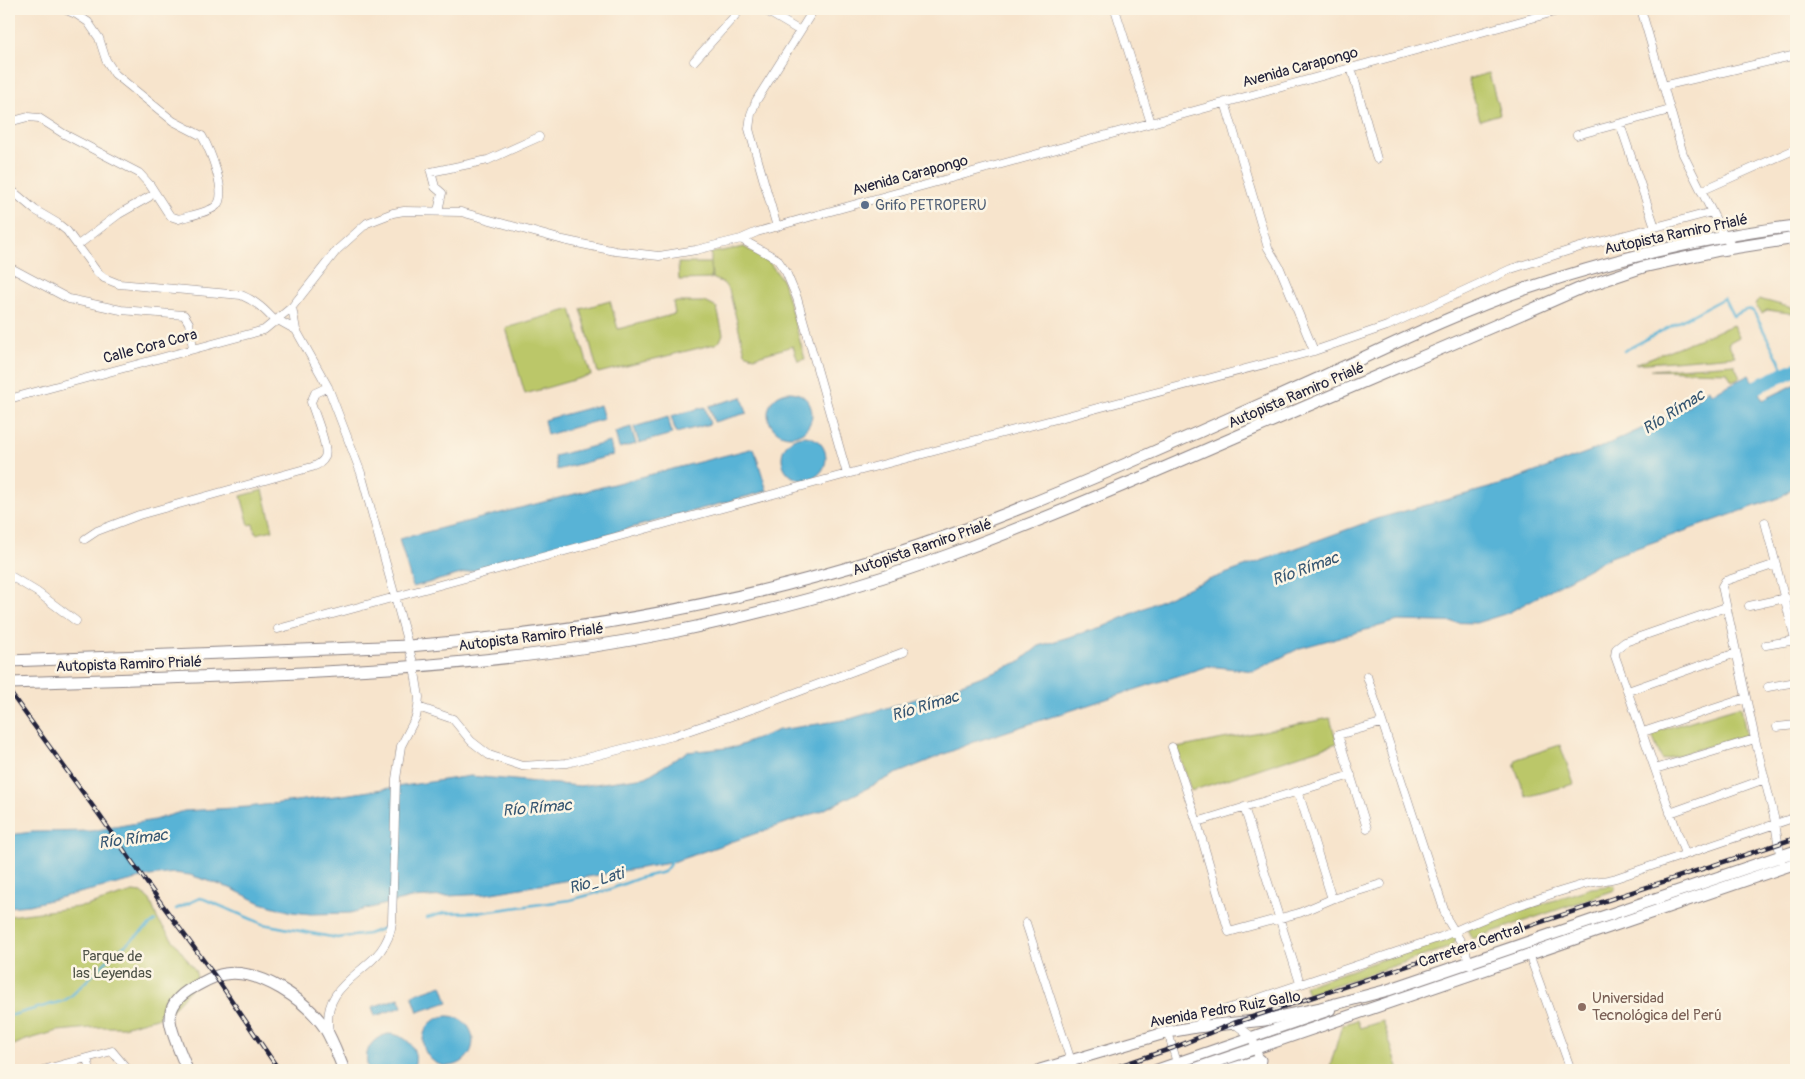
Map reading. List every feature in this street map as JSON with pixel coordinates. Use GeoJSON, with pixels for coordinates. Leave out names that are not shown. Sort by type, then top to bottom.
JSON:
{"type":"FeatureCollection","features":[{"type":"Feature","properties":{"kind":"highway","name":"Autopista Ramiro Prialé"},"geometry":{"type":"LineString","coordinates":[[9,661],[409,646],[549,632],[666,612],[774,588],[909,548],[1003,515],[1196,434],[1466,313],[1523,290],[1648,253],[1724,236],[1796,226]]}},
{"type":"Feature","properties":{"kind":"highway","name":"Autopista Ramiro Prialé"},"geometry":{"type":"LineString","coordinates":[[9,683],[284,673],[414,666],[530,656],[671,632],[769,610],[852,587],[948,555],[1083,503],[1581,288],[1644,267],[1733,248],[1796,238]]}},
{"type":"Feature","properties":{"kind":"highway","name":"Carretera Central"},"geometry":{"type":"LineString","coordinates":[[1192,1070],[1260,1060],[1473,973],[1655,911],[1782,862],[1796,851]]}},
{"type":"Feature","properties":{"kind":"highway","name":"Carretera Central"},"geometry":{"type":"LineString","coordinates":[[1388,990],[1652,899],[1782,862],[1796,863]]}},
{"type":"Feature","properties":{"kind":"highway"},"geometry":{"type":"LineString","coordinates":[[1652,899],[1655,911]]}},
{"type":"Feature","properties":{"kind":"highway"},"geometry":{"type":"LineString","coordinates":[[187,1070],[170,1022],[172,1008],[177,1000],[188,991],[220,975],[231,973],[245,974],[283,989],[307,1007],[329,1035],[344,1070]]}},
{"type":"Feature","properties":{"kind":"highway","name":"Avenida Pedro Ruiz Gallo"},"geometry":{"type":"LineString","coordinates":[[1040,1070],[1168,1032],[1295,1014],[1388,990]]}},
{"type":"Feature","properties":{"kind":"highway"},"geometry":{"type":"LineString","coordinates":[[1228,1070],[1260,1060]]}},
{"type":"Feature","properties":{"kind":"main road","name":"Carretera Central"},"geometry":{"type":"LineString","coordinates":[[1156,1070],[1388,990]]}},
{"type":"Feature","properties":{"kind":"street"},"geometry":{"type":"LineString","coordinates":[[9,122],[28,117],[39,118],[64,134],[139,173],[150,185],[170,216],[175,218],[179,219],[216,207],[220,201],[221,192],[217,173],[202,136],[173,121],[115,74],[106,60],[99,38],[88,22],[64,9]]}},
{"type":"Feature","properties":{"kind":"street"},"geometry":{"type":"LineString","coordinates":[[694,61],[741,9]]}},
{"type":"Feature","properties":{"kind":"street"},"geometry":{"type":"LineString","coordinates":[[763,9],[800,31]]}},
{"type":"Feature","properties":{"kind":"street"},"geometry":{"type":"LineString","coordinates":[[777,227],[749,129],[751,114],[756,101],[814,9]]}},
{"type":"Feature","properties":{"kind":"street"},"geometry":{"type":"LineString","coordinates":[[1115,9],[1151,123]]}},
{"type":"Feature","properties":{"kind":"street","name":"Avenida Carapongo"},"geometry":{"type":"LineString","coordinates":[[292,307],[337,250],[367,224],[393,213],[404,211],[461,212],[563,240],[615,251],[659,256],[696,250],[1565,9]]}},
{"type":"Feature","properties":{"kind":"street"},"geometry":{"type":"LineString","coordinates":[[1641,9],[1683,154],[1724,236],[1733,248]]}},
{"type":"Feature","properties":{"kind":"street"},"geometry":{"type":"LineString","coordinates":[[1663,86],[1796,55]]}},
{"type":"Feature","properties":{"kind":"street"},"geometry":{"type":"LineString","coordinates":[[1351,67],[1377,159]]}},
{"type":"Feature","properties":{"kind":"street"},"geometry":{"type":"LineString","coordinates":[[1225,102],[1268,248],[1279,266],[1314,351]]}},
{"type":"Feature","properties":{"kind":"street"},"geometry":{"type":"LineString","coordinates":[[1577,135],[1670,110]]}},
{"type":"Feature","properties":{"kind":"street"},"geometry":{"type":"LineString","coordinates":[[1620,124],[1655,227]]}},
{"type":"Feature","properties":{"kind":"street"},"geometry":{"type":"LineString","coordinates":[[438,211],[442,193],[435,187],[431,172],[488,160],[539,137]]}},
{"type":"Feature","properties":{"kind":"street"},"geometry":{"type":"LineString","coordinates":[[1701,191],[1796,149]]}},
{"type":"Feature","properties":{"kind":"street"},"geometry":{"type":"LineString","coordinates":[[9,188],[35,210],[57,222],[67,231],[97,272],[104,278],[119,284],[224,295],[241,295],[263,308],[277,321],[296,330]]}},
{"type":"Feature","properties":{"kind":"street"},"geometry":{"type":"LineString","coordinates":[[78,245],[119,214],[149,197]]}},
{"type":"Feature","properties":{"kind":"street"},"geometry":{"type":"LineString","coordinates":[[278,630],[847,474],[1314,351],[1387,326],[1511,270],[1580,247],[1712,212]]}},
{"type":"Feature","properties":{"kind":"street"},"geometry":{"type":"LineString","coordinates":[[741,239],[776,259],[786,272],[796,298],[847,474]]}},
{"type":"Feature","properties":{"kind":"street"},"geometry":{"type":"LineString","coordinates":[[9,267],[68,299],[121,310],[184,315],[190,323],[192,348]]}},
{"type":"Feature","properties":{"kind":"street"},"geometry":{"type":"LineString","coordinates":[[292,307],[296,330],[328,387],[361,473],[409,646],[419,697],[416,717],[401,746],[396,779],[390,934],[385,946],[375,958],[342,985],[334,995],[328,1014],[329,1035]]}},
{"type":"Feature","properties":{"kind":"street","name":"Calle Cora Cora"},"geometry":{"type":"LineString","coordinates":[[9,399],[264,330],[292,307]]}},
{"type":"Feature","properties":{"kind":"street"},"geometry":{"type":"LineString","coordinates":[[85,539],[97,531],[140,515],[312,467],[320,463],[325,457],[326,449],[311,402],[316,393],[328,387]]}},
{"type":"Feature","properties":{"kind":"street"},"geometry":{"type":"LineString","coordinates":[[1765,522],[1796,642],[1766,645]]}},
{"type":"Feature","properties":{"kind":"street"},"geometry":{"type":"LineString","coordinates":[[1776,564],[1725,581],[1722,586],[1774,817],[1782,862]]}},
{"type":"Feature","properties":{"kind":"street"},"geometry":{"type":"LineString","coordinates":[[9,575],[37,592],[76,621]]}},
{"type":"Feature","properties":{"kind":"street"},"geometry":{"type":"LineString","coordinates":[[1749,606],[1786,598]]}},
{"type":"Feature","properties":{"kind":"street"},"geometry":{"type":"LineString","coordinates":[[1685,854],[1615,656],[1616,649],[1625,642],[1726,607]]}},
{"type":"Feature","properties":{"kind":"street"},"geometry":{"type":"LineString","coordinates":[[418,707],[453,719],[471,741],[489,755],[522,766],[567,763],[674,736],[904,652]]}},
{"type":"Feature","properties":{"kind":"street"},"geometry":{"type":"LineString","coordinates":[[1628,691],[1736,653]]}},
{"type":"Feature","properties":{"kind":"street"},"geometry":{"type":"LineString","coordinates":[[1367,676],[1446,919],[1464,947],[1473,973]]}},
{"type":"Feature","properties":{"kind":"street"},"geometry":{"type":"LineString","coordinates":[[1768,686],[1796,682]]}},
{"type":"Feature","properties":{"kind":"street"},"geometry":{"type":"LineString","coordinates":[[1643,732],[1746,698]]}},
{"type":"Feature","properties":{"kind":"street"},"geometry":{"type":"LineString","coordinates":[[1367,828],[1338,735],[1381,723]]}},
{"type":"Feature","properties":{"kind":"street"},"geometry":{"type":"LineString","coordinates":[[1778,728],[1796,725]]}},
{"type":"Feature","properties":{"kind":"street"},"geometry":{"type":"LineString","coordinates":[[1655,769],[1755,739]]}},
{"type":"Feature","properties":{"kind":"street"},"geometry":{"type":"LineString","coordinates":[[1172,747],[1197,822],[1229,932],[1300,913],[1332,899],[1381,884]]}},
{"type":"Feature","properties":{"kind":"street"},"geometry":{"type":"LineString","coordinates":[[1197,822],[1351,775]]}},
{"type":"Feature","properties":{"kind":"street"},"geometry":{"type":"LineString","coordinates":[[1670,813],[1765,779]]}},
{"type":"Feature","properties":{"kind":"street"},"geometry":{"type":"LineString","coordinates":[[1298,791],[1332,899]]}},
{"type":"Feature","properties":{"kind":"street"},"geometry":{"type":"LineString","coordinates":[[1244,807],[1300,983]]}},
{"type":"Feature","properties":{"kind":"street"},"geometry":{"type":"LineString","coordinates":[[1196,1027],[1206,1016],[1441,937],[1465,925],[1588,884],[1616,878],[1796,817]]}},
{"type":"Feature","properties":{"kind":"street"},"geometry":{"type":"LineString","coordinates":[[1026,922],[1071,1061]]}},
{"type":"Feature","properties":{"kind":"street"},"geometry":{"type":"LineString","coordinates":[[1529,954],[1571,1070]]}},
{"type":"Feature","properties":{"kind":"street"},"geometry":{"type":"LineString","coordinates":[[1234,1023],[1252,1037],[1260,1060]]}},
{"type":"Feature","properties":{"kind":"street"},"geometry":{"type":"LineString","coordinates":[[1168,1032],[1177,1063]]}},
{"type":"Feature","properties":{"kind":"street"},"geometry":{"type":"LineString","coordinates":[[44,1070],[112,1051],[128,1070]]}},
{"type":"Feature","properties":{"kind":"street"},"geometry":{"type":"LineString","coordinates":[[86,1058],[90,1070]]}},
{"type":"Feature","properties":{"kind":"green space"},"geometry":{"type":"Polygon","coordinates":[[[1489,73],[1500,114],[1480,120],[1468,79],[1489,73]]]}},
{"type":"Feature","properties":{"kind":"green space"},"geometry":{"type":"Polygon","coordinates":[[[744,247],[769,262],[783,281],[805,359],[798,361],[793,346],[754,357],[745,353],[729,290],[723,283],[712,278],[711,264],[711,279],[679,280],[678,263],[711,263],[711,253],[744,247]]]}},
{"type":"Feature","properties":{"kind":"green space"},"geometry":{"type":"Polygon","coordinates":[[[1759,299],[1796,309],[1796,314],[1767,310],[1762,313],[1755,305],[1759,299]]]}},
{"type":"Feature","properties":{"kind":"green space"},"geometry":{"type":"Polygon","coordinates":[[[610,301],[618,329],[675,314],[673,302],[705,302],[717,308],[723,334],[720,341],[715,344],[598,373],[581,309],[610,301]]]}},
{"type":"Feature","properties":{"kind":"green space"},"geometry":{"type":"Polygon","coordinates":[[[571,309],[591,375],[525,394],[506,328],[571,309]]]}},
{"type":"Feature","properties":{"kind":"green space"},"geometry":{"type":"Polygon","coordinates":[[[1733,325],[1739,337],[1728,343],[1735,356],[1635,364],[1733,325]]]}},
{"type":"Feature","properties":{"kind":"green space"},"geometry":{"type":"Polygon","coordinates":[[[1734,364],[1740,377],[1732,381],[1727,372],[1650,370],[1734,364]]]}},
{"type":"Feature","properties":{"kind":"green space"},"geometry":{"type":"Polygon","coordinates":[[[263,490],[273,530],[256,534],[253,524],[249,525],[241,496],[263,490]]]}},
{"type":"Feature","properties":{"kind":"green space"},"geometry":{"type":"Polygon","coordinates":[[[1741,706],[1746,735],[1662,760],[1651,733],[1741,706]]]}},
{"type":"Feature","properties":{"kind":"green space"},"geometry":{"type":"Polygon","coordinates":[[[1330,718],[1337,743],[1191,791],[1177,748],[1330,718]]]}},
{"type":"Feature","properties":{"kind":"green space"},"geometry":{"type":"Polygon","coordinates":[[[1560,745],[1574,784],[1526,797],[1515,767],[1517,759],[1560,745]]]}},
{"type":"Feature","properties":{"kind":"green space"},"geometry":{"type":"Polygon","coordinates":[[[1615,885],[1615,890],[1472,939],[1467,929],[1591,888],[1615,885]]]}},
{"type":"Feature","properties":{"kind":"green space","name":"Parque de las Leyendas"},"geometry":{"type":"Polygon","coordinates":[[[133,892],[142,893],[150,900],[158,920],[195,970],[198,981],[167,1015],[123,1027],[58,1031],[9,1047],[9,916],[86,906],[133,892]]]}},
{"type":"Feature","properties":{"kind":"green space"},"geometry":{"type":"Polygon","coordinates":[[[1453,935],[1457,938],[1451,947],[1308,994],[1305,986],[1453,935]]]}},
{"type":"Feature","properties":{"kind":"green space"},"geometry":{"type":"Polygon","coordinates":[[[1357,1020],[1360,1028],[1383,1021],[1399,1070],[1329,1070],[1342,1025],[1357,1020]]]}},
{"type":"Feature","properties":{"kind":"water"},"geometry":{"type":"Polygon","coordinates":[[[1749,375],[1763,400],[1796,384],[1796,485],[1781,497],[1608,558],[1508,613],[1476,623],[1398,621],[1300,648],[1254,671],[1208,666],[974,742],[898,773],[821,811],[670,863],[486,894],[411,898],[350,913],[311,914],[292,912],[261,903],[230,888],[190,875],[174,873],[150,876],[29,905],[9,907],[9,835],[32,832],[91,831],[154,820],[184,811],[248,807],[470,776],[580,786],[646,777],[687,752],[736,747],[779,730],[850,719],[948,689],[1019,662],[1039,646],[1105,626],[1192,586],[1376,519],[1503,484],[1599,448],[1683,410],[1709,389],[1711,394],[1749,375]]]}},
{"type":"Feature","properties":{"kind":"water"},"geometry":{"type":"Polygon","coordinates":[[[790,392],[802,396],[808,402],[812,414],[808,426],[802,432],[790,436],[778,432],[772,426],[768,414],[772,402],[778,396],[790,392]]]}},
{"type":"Feature","properties":{"kind":"water"},"geometry":{"type":"Polygon","coordinates":[[[742,397],[747,413],[714,422],[709,406],[742,397]]]}},
{"type":"Feature","properties":{"kind":"water"},"geometry":{"type":"Polygon","coordinates":[[[600,405],[604,419],[547,435],[544,420],[600,405]]]}},
{"type":"Feature","properties":{"kind":"water"},"geometry":{"type":"Polygon","coordinates":[[[705,407],[710,424],[676,433],[671,416],[705,407]]]}},
{"type":"Feature","properties":{"kind":"water"},"geometry":{"type":"Polygon","coordinates":[[[668,417],[672,434],[639,443],[634,427],[668,417]]]}},
{"type":"Feature","properties":{"kind":"water"},"geometry":{"type":"Polygon","coordinates":[[[631,427],[636,444],[619,448],[615,432],[631,427]]]}},
{"type":"Feature","properties":{"kind":"water"},"geometry":{"type":"Polygon","coordinates":[[[804,436],[816,440],[822,446],[826,458],[822,470],[816,476],[804,480],[792,476],[786,470],[782,458],[786,446],[792,440],[804,436]]]}},
{"type":"Feature","properties":{"kind":"water"},"geometry":{"type":"Polygon","coordinates":[[[610,442],[613,455],[557,470],[554,456],[610,442]]]}},
{"type":"Feature","properties":{"kind":"water"},"geometry":{"type":"Polygon","coordinates":[[[754,448],[767,491],[413,587],[399,539],[754,448]]]}},
{"type":"Feature","properties":{"kind":"water"},"geometry":{"type":"Polygon","coordinates":[[[442,985],[448,1002],[418,1012],[412,995],[442,985]]]}},
{"type":"Feature","properties":{"kind":"water"},"geometry":{"type":"Polygon","coordinates":[[[399,998],[402,1007],[375,1016],[372,1007],[399,998]]]}},
{"type":"Feature","properties":{"kind":"water"},"geometry":{"type":"Polygon","coordinates":[[[448,1016],[458,1018],[466,1023],[471,1031],[473,1041],[471,1051],[466,1059],[458,1064],[448,1066],[438,1064],[430,1059],[425,1051],[423,1041],[425,1031],[430,1023],[438,1018],[448,1016]]]}},
{"type":"Feature","properties":{"kind":"water"},"geometry":{"type":"Polygon","coordinates":[[[388,1034],[401,1037],[411,1045],[415,1056],[413,1070],[369,1070],[366,1058],[369,1048],[376,1039],[388,1034]]]}},
{"type":"Feature","properties":{"kind":"waterway"},"geometry":{"type":"LineString","coordinates":[[1624,351],[1724,298],[1733,316],[1747,310],[1754,312],[1786,374]]}},
{"type":"Feature","properties":{"kind":"waterway","name":"Río Rímac"},"geometry":{"type":"LineString","coordinates":[[1740,394],[1796,369]]}},
{"type":"Feature","properties":{"kind":"waterway","name":"Rio_Lati"},"geometry":{"type":"LineString","coordinates":[[427,918],[444,913],[483,912],[570,900],[664,872],[673,860]]}},
{"type":"Feature","properties":{"kind":"waterway","name":"Rio_Lati"},"geometry":{"type":"LineString","coordinates":[[176,909],[200,898],[263,924],[337,938],[368,934],[387,927]]}},
{"type":"Feature","properties":{"kind":"waterway","name":"Rio_Lati"},"geometry":{"type":"LineString","coordinates":[[9,1016],[63,1001],[70,997],[113,955],[155,921]]}},
{"type":"Feature","properties":{"kind":"railway"},"geometry":{"type":"LineString","coordinates":[[9,691],[215,976],[279,1070]]}},
{"type":"Feature","properties":{"kind":"railway"},"geometry":{"type":"LineString","coordinates":[[1107,1070],[1173,1048],[1234,1023],[1796,838]]}},
{"type":"Feature","properties":{"kind":"place","name":"Grifo PETROPERU"},"geometry":{"type":"Point","coordinates":[865,205]}},
{"type":"Feature","properties":{"kind":"place","name":"Universidad Tecnológica del Perú"},"geometry":{"type":"Point","coordinates":[1582,1007]}}]}
